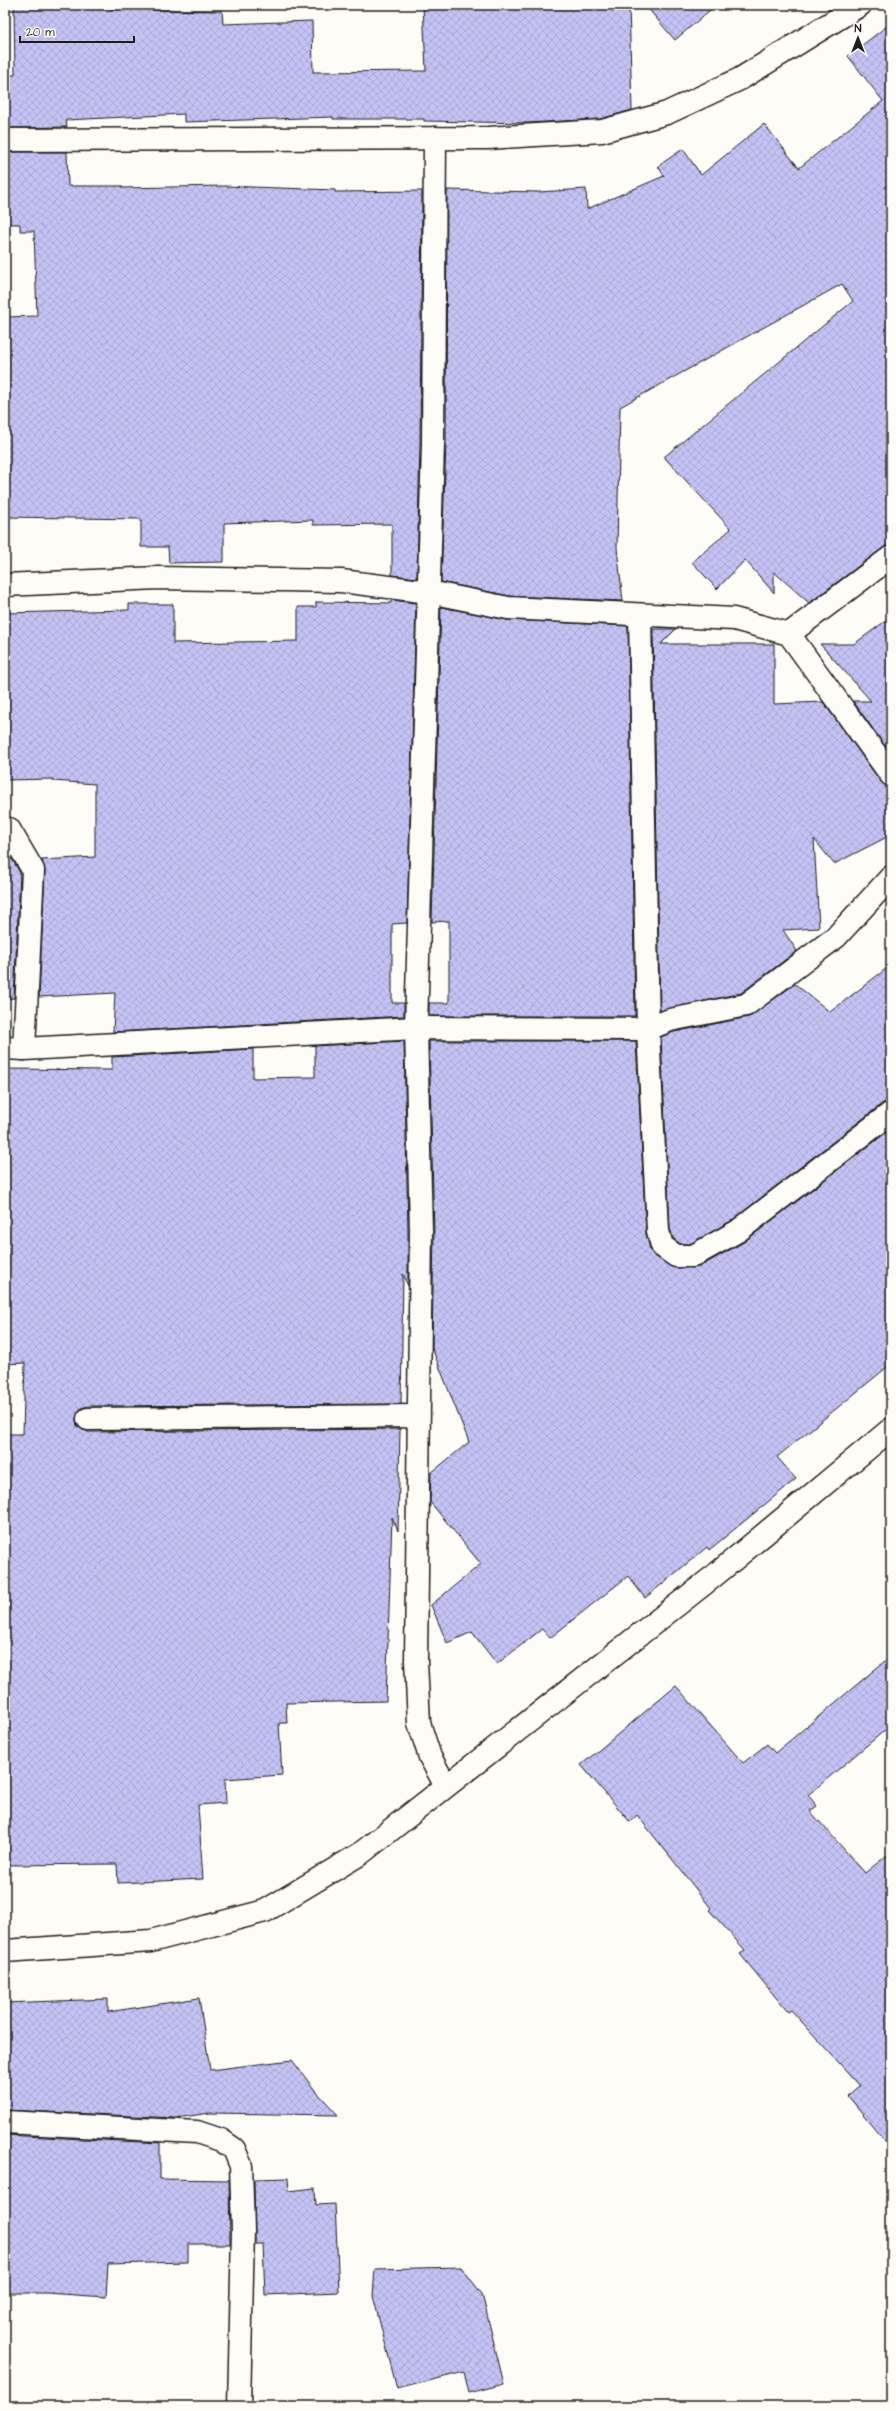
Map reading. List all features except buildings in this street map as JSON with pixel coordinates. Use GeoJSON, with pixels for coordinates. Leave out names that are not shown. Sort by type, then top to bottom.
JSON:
{"type":"FeatureCollection","features":[{"type":"Feature","properties":{"kind":"street"},"geometry":{"type":"LineString","coordinates":[[5,140],[488,138],[602,131],[668,113],[770,63],[860,5]]}},
{"type":"Feature","properties":{"kind":"street"},"geometry":{"type":"LineString","coordinates":[[435,138],[433,444],[416,1028],[422,1231],[418,1416],[416,1661],[419,1723],[430,1756],[446,1786]]}},
{"type":"Feature","properties":{"kind":"street"},"geometry":{"type":"LineString","coordinates":[[789,634],[891,557]]}},
{"type":"Feature","properties":{"kind":"street"},"geometry":{"type":"LineString","coordinates":[[5,585],[158,578],[340,581],[429,592],[508,608],[612,612],[640,616],[734,619],[789,634],[891,775]]}},
{"type":"Feature","properties":{"kind":"street"},"geometry":{"type":"LineString","coordinates":[[640,616],[648,1029],[658,1231],[662,1246],[676,1256],[693,1256],[738,1231],[891,1112]]}},
{"type":"Feature","properties":{"kind":"street"},"geometry":{"type":"LineString","coordinates":[[5,829],[9,829],[33,870],[14,1049],[416,1028],[648,1029],[670,1020],[746,1005],[836,937],[891,877]]}},
{"type":"Feature","properties":{"kind":"street"},"geometry":{"type":"LineString","coordinates":[[88,1418],[418,1416]]}},
{"type":"Feature","properties":{"kind":"street"},"geometry":{"type":"LineString","coordinates":[[5,1951],[151,1941],[265,1911],[360,1854],[714,1576],[891,1429]]}},
{"type":"Feature","properties":{"kind":"street"},"geometry":{"type":"LineString","coordinates":[[5,2122],[197,2132],[221,2140],[234,2148],[241,2166],[242,2232],[239,2406]]}}]}
